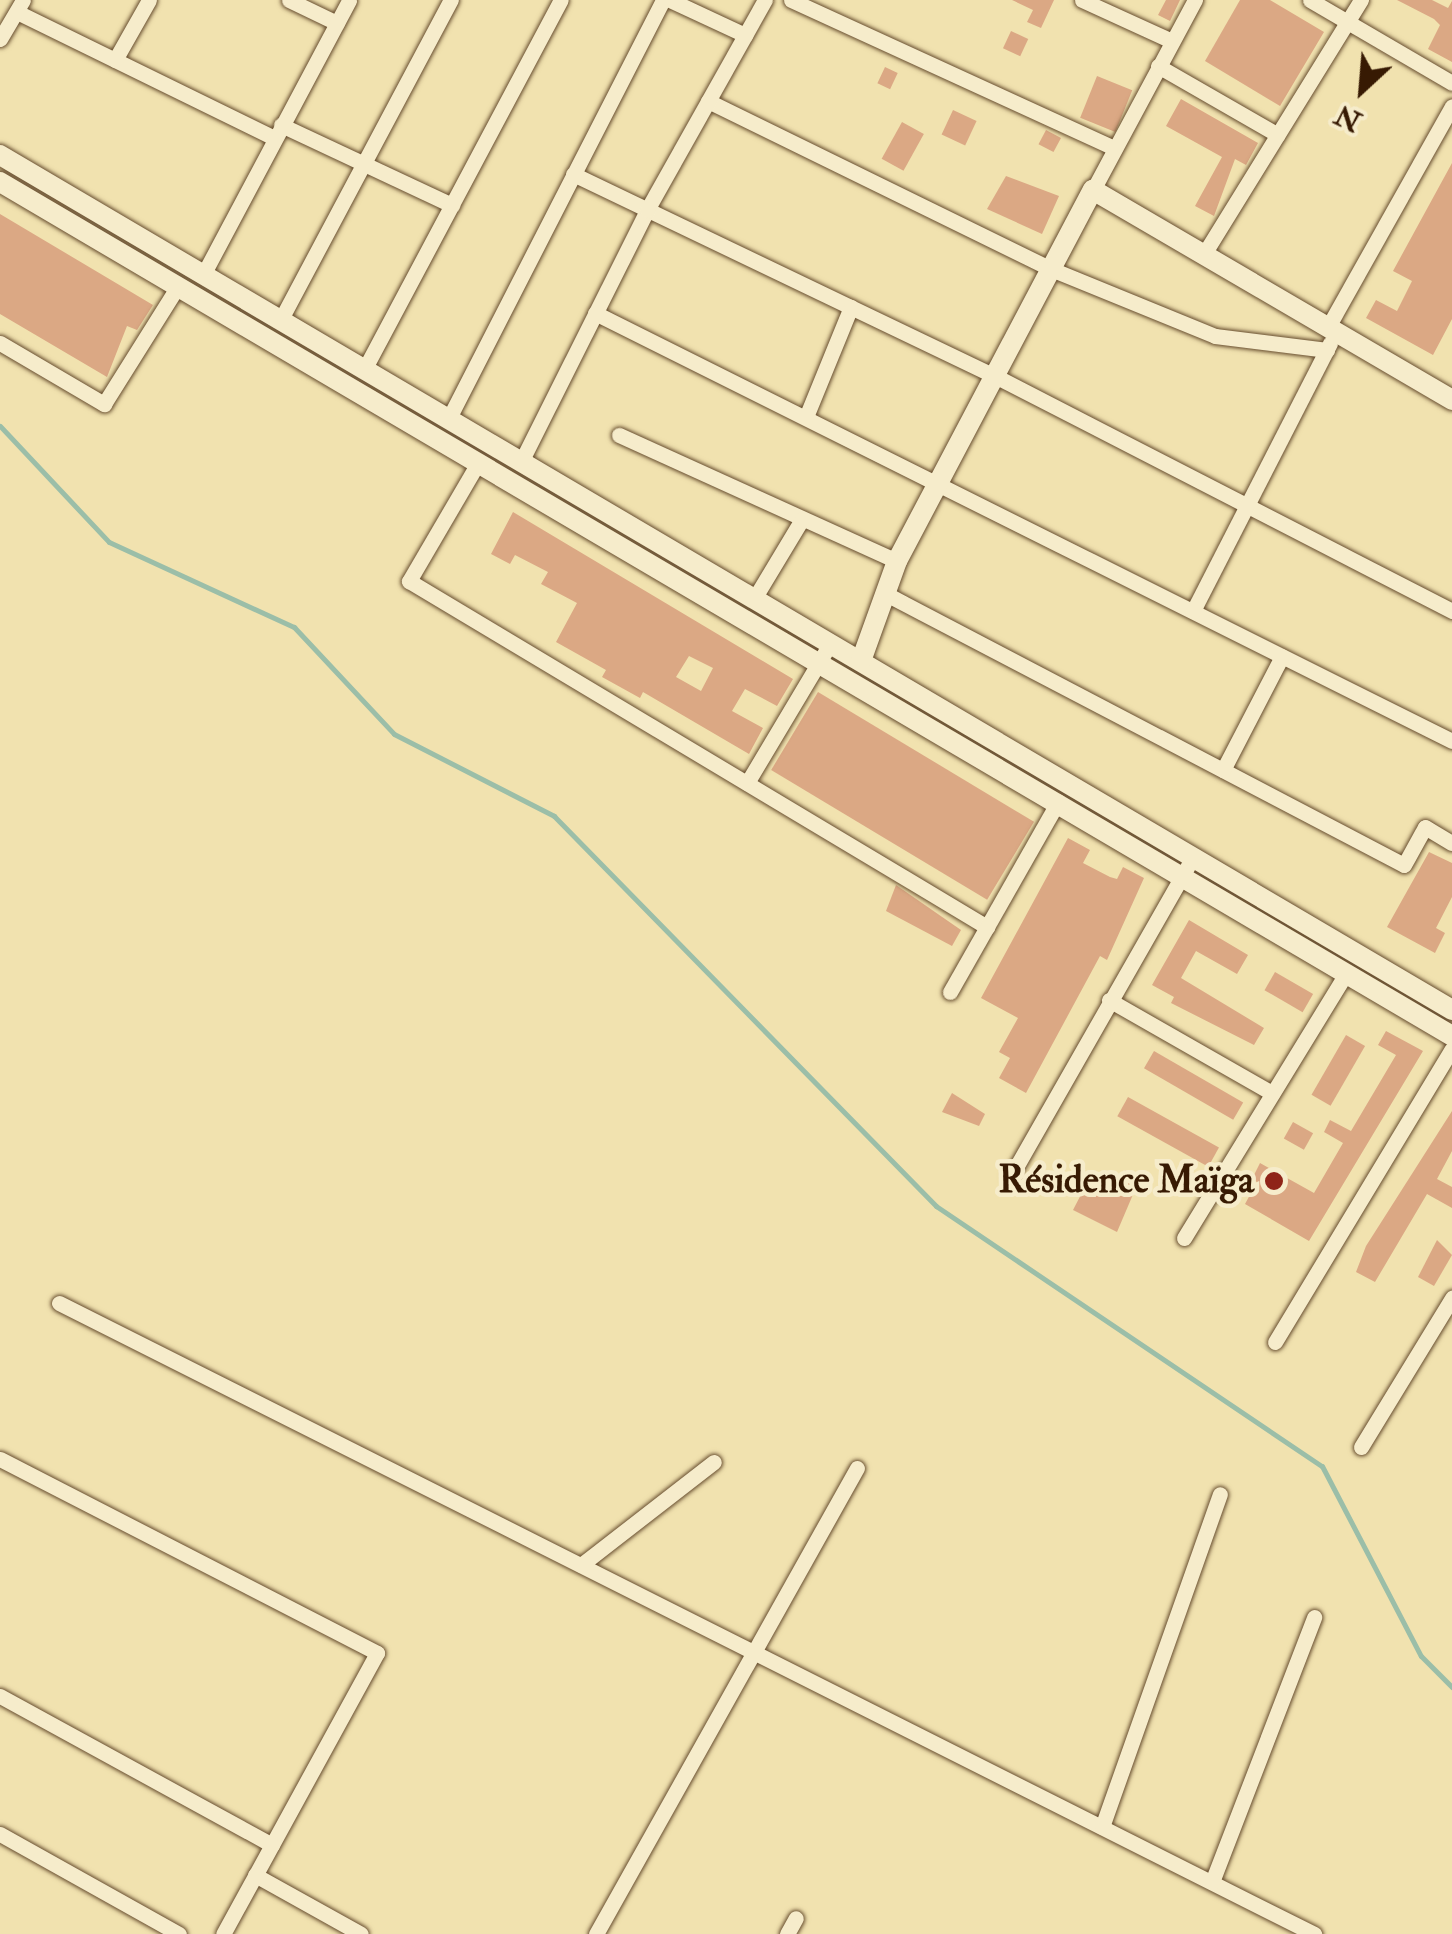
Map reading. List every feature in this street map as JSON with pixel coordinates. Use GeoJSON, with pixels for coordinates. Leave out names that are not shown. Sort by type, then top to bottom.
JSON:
{"type":"FeatureCollection","features":[{"type":"Feature","properties":{"kind":"street"},"geometry":{"type":"LineString","coordinates":[[115,60],[148,0]]}},
{"type":"Feature","properties":{"kind":"street"},"geometry":{"type":"LineString","coordinates":[[289,0],[336,22]]}},
{"type":"Feature","properties":{"kind":"street"},"geometry":{"type":"LineString","coordinates":[[203,275],[349,0]]}},
{"type":"Feature","properties":{"kind":"street"},"geometry":{"type":"LineString","coordinates":[[280,321],[451,0]]}},
{"type":"Feature","properties":{"kind":"street"},"geometry":{"type":"LineString","coordinates":[[364,370],[561,0]]}},
{"type":"Feature","properties":{"kind":"street"},"geometry":{"type":"LineString","coordinates":[[448,420],[572,174],[666,0],[746,35]]}},
{"type":"Feature","properties":{"kind":"street"},"geometry":{"type":"LineString","coordinates":[[521,462],[647,210],[765,0]]}},
{"type":"Feature","properties":{"kind":"street"},"geometry":{"type":"LineString","coordinates":[[791,0],[1115,148]]}},
{"type":"Feature","properties":{"kind":"street"},"geometry":{"type":"LineString","coordinates":[[1082,0],[1172,41]]}},
{"type":"Feature","properties":{"kind":"street"},"geometry":{"type":"LineString","coordinates":[[861,661],[888,595],[896,561],[1195,0]]}},
{"type":"Feature","properties":{"kind":"street"},"geometry":{"type":"LineString","coordinates":[[1310,0],[1452,83]]}},
{"type":"Feature","properties":{"kind":"street"},"geometry":{"type":"LineString","coordinates":[[1204,254],[1361,0]]}},
{"type":"Feature","properties":{"kind":"street"},"geometry":{"type":"LineString","coordinates":[[0,39],[20,6],[115,60],[277,132],[362,163],[452,206]]}},
{"type":"Feature","properties":{"kind":"street"},"geometry":{"type":"LineString","coordinates":[[1158,66],[1278,135]]}},
{"type":"Feature","properties":{"kind":"street"},"geometry":{"type":"LineString","coordinates":[[708,101],[1051,269],[1216,336],[1330,336]]}},
{"type":"Feature","properties":{"kind":"street"},"geometry":{"type":"LineString","coordinates":[[1193,611],[1330,336],[1452,106]]}},
{"type":"Feature","properties":{"kind":"street"},"geometry":{"type":"LineString","coordinates":[[0,156],[1452,1010]]}},
{"type":"Feature","properties":{"kind":"street"},"geometry":{"type":"LineString","coordinates":[[572,174],[994,376],[1452,612]]}},
{"type":"Feature","properties":{"kind":"street"},"geometry":{"type":"LineString","coordinates":[[0,182],[1452,1036]]}},
{"type":"Feature","properties":{"kind":"street"},"geometry":{"type":"LineString","coordinates":[[1093,190],[1204,254],[1330,336],[1450,393]]}},
{"type":"Feature","properties":{"kind":"street"},"geometry":{"type":"LineString","coordinates":[[0,343],[104,404],[178,286]]}},
{"type":"Feature","properties":{"kind":"street"},"geometry":{"type":"LineString","coordinates":[[806,417],[851,307]]}},
{"type":"Feature","properties":{"kind":"street"},"geometry":{"type":"LineString","coordinates":[[595,312],[1452,741]]}},
{"type":"Feature","properties":{"kind":"street"},"geometry":{"type":"LineString","coordinates":[[619,435],[896,561]]}},
{"type":"Feature","properties":{"kind":"street"},"geometry":{"type":"LineString","coordinates":[[478,463],[409,581],[987,927]]}},
{"type":"Feature","properties":{"kind":"street"},"geometry":{"type":"LineString","coordinates":[[754,600],[802,518]]}},
{"type":"Feature","properties":{"kind":"street"},"geometry":{"type":"LineString","coordinates":[[888,595],[1404,864],[1425,828],[1452,843]]}},
{"type":"Feature","properties":{"kind":"street"},"geometry":{"type":"LineString","coordinates":[[747,783],[830,644]]}},
{"type":"Feature","properties":{"kind":"street"},"geometry":{"type":"LineString","coordinates":[[1223,770],[1282,656]]}},
{"type":"Feature","properties":{"kind":"street"},"geometry":{"type":"LineString","coordinates":[[950,992],[1058,802]]}},
{"type":"Feature","properties":{"kind":"street"},"geometry":{"type":"LineString","coordinates":[[1011,1176],[1192,857]]}},
{"type":"Feature","properties":{"kind":"street"},"geometry":{"type":"LineString","coordinates":[[1184,1238],[1346,974]]}},
{"type":"Feature","properties":{"kind":"street"},"geometry":{"type":"LineString","coordinates":[[1110,1000],[1272,1093]]}},
{"type":"Feature","properties":{"kind":"street"},"geometry":{"type":"LineString","coordinates":[[1275,1342],[1452,1049]]}},
{"type":"Feature","properties":{"kind":"street"},"geometry":{"type":"LineString","coordinates":[[1361,1447],[1452,1298]]}},
{"type":"Feature","properties":{"kind":"street"},"geometry":{"type":"LineString","coordinates":[[59,1304],[1314,1934]]}},
{"type":"Feature","properties":{"kind":"street"},"geometry":{"type":"LineString","coordinates":[[0,1459],[377,1653],[223,1934]]}},
{"type":"Feature","properties":{"kind":"street"},"geometry":{"type":"LineString","coordinates":[[580,1565],[714,1462]]}},
{"type":"Feature","properties":{"kind":"street"},"geometry":{"type":"LineString","coordinates":[[596,1934],[857,1468]]}},
{"type":"Feature","properties":{"kind":"street"},"geometry":{"type":"LineString","coordinates":[[1102,1828],[1220,1494]]}},
{"type":"Feature","properties":{"kind":"street"},"geometry":{"type":"LineString","coordinates":[[1212,1882],[1314,1617]]}},
{"type":"Feature","properties":{"kind":"street"},"geometry":{"type":"LineString","coordinates":[[0,1696],[272,1845]]}},
{"type":"Feature","properties":{"kind":"street"},"geometry":{"type":"LineString","coordinates":[[0,1834],[179,1934]]}},
{"type":"Feature","properties":{"kind":"street"},"geometry":{"type":"LineString","coordinates":[[255,1875],[360,1934]]}},
{"type":"Feature","properties":{"kind":"street"},"geometry":{"type":"LineString","coordinates":[[788,1934],[796,1918]]}},
{"type":"Feature","properties":{"kind":"building"},"geometry":{"type":"Polygon","coordinates":[[[1012,0],[1054,0],[1041,28],[1027,22],[1033,10],[1012,0]]]}},
{"type":"Feature","properties":{"kind":"building"},"geometry":{"type":"Polygon","coordinates":[[[1166,0],[1180,0],[1170,21],[1158,15],[1166,0]]]}},
{"type":"Feature","properties":{"kind":"building"},"geometry":{"type":"Polygon","coordinates":[[[1240,0],[1270,0],[1324,32],[1280,106],[1205,61],[1240,0]]]}},
{"type":"Feature","properties":{"kind":"building"},"geometry":{"type":"Polygon","coordinates":[[[1397,0],[1432,0],[1448,8],[1452,1],[1452,62],[1428,49],[1440,25],[1397,0]]]}},
{"type":"Feature","properties":{"kind":"building"},"geometry":{"type":"Polygon","coordinates":[[[1011,31],[1028,39],[1020,56],[1003,48],[1011,31]]]}},
{"type":"Feature","properties":{"kind":"building"},"geometry":{"type":"Polygon","coordinates":[[[885,67],[898,73],[890,89],[877,83],[885,67]]]}},
{"type":"Feature","properties":{"kind":"building"},"geometry":{"type":"Polygon","coordinates":[[[1097,76],[1132,90],[1115,132],[1080,118],[1097,76]]]}},
{"type":"Feature","properties":{"kind":"building"},"geometry":{"type":"Polygon","coordinates":[[[1181,99],[1258,143],[1246,165],[1235,159],[1214,216],[1195,206],[1222,157],[1166,126],[1181,99]]]}},
{"type":"Feature","properties":{"kind":"building"},"geometry":{"type":"Polygon","coordinates":[[[953,110],[977,121],[965,145],[942,134],[953,110]]]}},
{"type":"Feature","properties":{"kind":"building"},"geometry":{"type":"Polygon","coordinates":[[[902,122],[924,134],[904,171],[882,159],[902,122]]]}},
{"type":"Feature","properties":{"kind":"building"},"geometry":{"type":"Polygon","coordinates":[[[1046,130],[1061,138],[1053,152],[1038,144],[1046,130]]]}},
{"type":"Feature","properties":{"kind":"building"},"geometry":{"type":"Polygon","coordinates":[[[1452,163],[1452,319],[1433,355],[1366,318],[1376,300],[1397,311],[1412,281],[1393,271],[1452,163]]]}},
{"type":"Feature","properties":{"kind":"building"},"geometry":{"type":"Polygon","coordinates":[[[1006,176],[1059,196],[1042,234],[987,209],[1006,176]]]}},
{"type":"Feature","properties":{"kind":"building"},"geometry":{"type":"Polygon","coordinates":[[[0,214],[153,305],[137,330],[127,326],[107,377],[0,314],[0,214]]]}},
{"type":"Feature","properties":{"kind":"building"},"geometry":{"type":"Polygon","coordinates":[[[513,512],[793,679],[777,706],[745,689],[732,711],[763,728],[749,754],[643,692],[640,698],[602,677],[606,670],[556,642],[577,603],[541,584],[548,572],[515,555],[510,564],[491,554],[513,512]],[[689,656],[676,677],[701,691],[713,668],[689,656]]]}},
{"type":"Feature","properties":{"kind":"building"},"geometry":{"type":"Polygon","coordinates":[[[818,692],[1034,822],[987,900],[771,770],[818,692]]]}},
{"type":"Feature","properties":{"kind":"building"},"geometry":{"type":"Polygon","coordinates":[[[1068,838],[1090,850],[1083,863],[1117,879],[1123,867],[1144,878],[1107,960],[1100,956],[1026,1093],[999,1078],[1010,1058],[999,1052],[1018,1018],[981,998],[1068,838]]]}},
{"type":"Feature","properties":{"kind":"building"},"geometry":{"type":"Polygon","coordinates":[[[1429,852],[1452,863],[1452,897],[1436,928],[1445,933],[1435,953],[1387,927],[1429,852]]]}},
{"type":"Feature","properties":{"kind":"building"},"geometry":{"type":"Polygon","coordinates":[[[896,885],[961,930],[952,946],[886,911],[896,885]]]}},
{"type":"Feature","properties":{"kind":"building"},"geometry":{"type":"Polygon","coordinates":[[[1189,920],[1248,955],[1237,974],[1196,951],[1181,978],[1264,1028],[1254,1045],[1171,1003],[1174,997],[1152,985],[1189,920]]]}},
{"type":"Feature","properties":{"kind":"building"},"geometry":{"type":"Polygon","coordinates":[[[1275,972],[1313,994],[1303,1012],[1264,990],[1275,972]]]}},
{"type":"Feature","properties":{"kind":"building"},"geometry":{"type":"Polygon","coordinates":[[[1386,1031],[1423,1051],[1309,1241],[1245,1204],[1257,1182],[1252,1179],[1260,1163],[1314,1193],[1343,1143],[1324,1132],[1330,1120],[1351,1131],[1396,1055],[1378,1045],[1386,1031]]]}},
{"type":"Feature","properties":{"kind":"building"},"geometry":{"type":"Polygon","coordinates":[[[1346,1035],[1365,1046],[1331,1106],[1312,1095],[1346,1035]]]}},
{"type":"Feature","properties":{"kind":"building"},"geometry":{"type":"Polygon","coordinates":[[[1154,1051],[1243,1102],[1233,1120],[1144,1068],[1154,1051]]]}},
{"type":"Feature","properties":{"kind":"building"},"geometry":{"type":"Polygon","coordinates":[[[952,1093],[985,1114],[979,1126],[942,1112],[952,1093]]]}},
{"type":"Feature","properties":{"kind":"building"},"geometry":{"type":"Polygon","coordinates":[[[1128,1097],[1219,1147],[1208,1167],[1117,1116],[1128,1097]]]}},
{"type":"Feature","properties":{"kind":"building"},"geometry":{"type":"Polygon","coordinates":[[[1452,1111],[1452,1151],[1437,1179],[1452,1187],[1452,1208],[1427,1194],[1375,1282],[1356,1272],[1366,1246],[1452,1111]]]}},
{"type":"Feature","properties":{"kind":"building"},"geometry":{"type":"Polygon","coordinates":[[[1293,1122],[1313,1133],[1304,1150],[1284,1139],[1293,1122]]]}},
{"type":"Feature","properties":{"kind":"building"},"geometry":{"type":"Polygon","coordinates":[[[1125,1170],[1140,1178],[1117,1232],[1073,1210],[1087,1183],[1111,1196],[1125,1170]]]}},
{"type":"Feature","properties":{"kind":"building"},"geometry":{"type":"Polygon","coordinates":[[[1437,1240],[1452,1255],[1434,1286],[1418,1277],[1437,1240]]]}},
{"type":"Feature","properties":{"kind":"waterway"},"geometry":{"type":"LineString","coordinates":[[0,426],[109,542],[294,627],[394,734],[554,816],[936,1206],[1322,1466],[1421,1656],[1452,1687]]}},
{"type":"Feature","properties":{"kind":"place","name":"Résidence Maïga"},"geometry":{"type":"Point","coordinates":[1274,1181]}}]}
